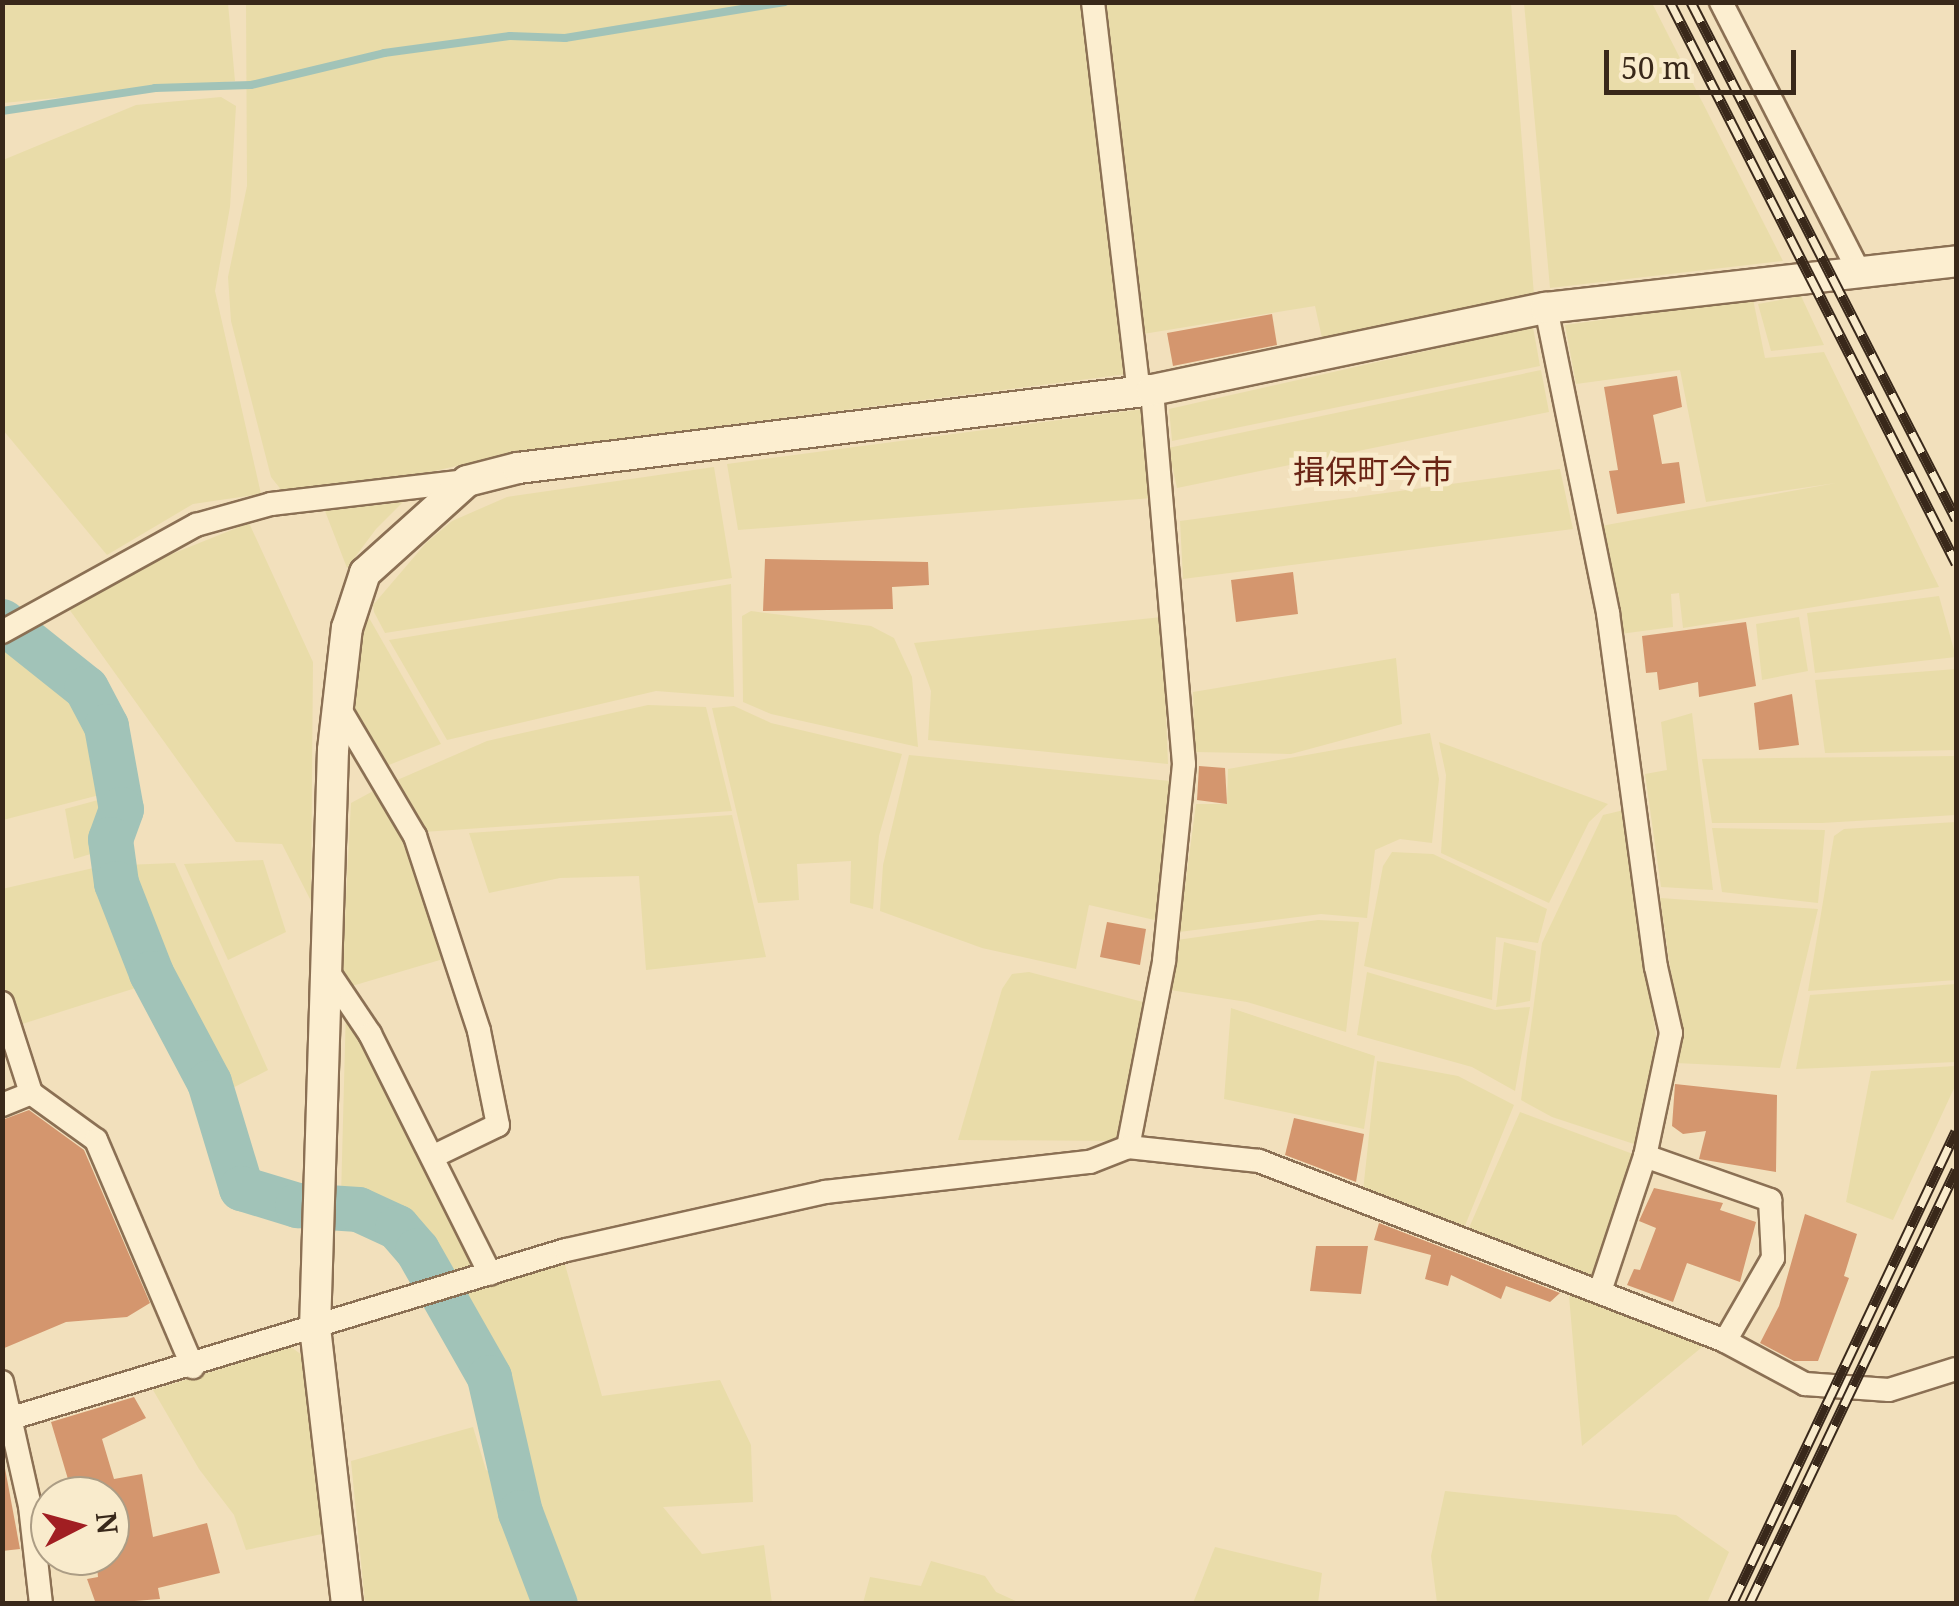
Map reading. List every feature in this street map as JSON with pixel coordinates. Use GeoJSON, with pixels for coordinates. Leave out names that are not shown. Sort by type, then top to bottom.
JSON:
{"type":"FeatureCollection","features":[{"type":"Feature","properties":{"kind":"street"},"geometry":{"type":"LineString","coordinates":[[1093,2],[1146,391],[1184,764],[1164,960],[1128,1147]]}},
{"type":"Feature","properties":{"kind":"street"},"geometry":{"type":"LineString","coordinates":[[1720,2],[1858,270]]}},
{"type":"Feature","properties":{"kind":"street"},"geometry":{"type":"LineString","coordinates":[[2,632],[196,525],[271,504],[467,481],[518,468],[1146,391],[1546,308],[1956,261]]}},
{"type":"Feature","properties":{"kind":"street"},"geometry":{"type":"LineString","coordinates":[[1546,308],[1608,614],[1656,967],[1671,1033],[1645,1156],[1600,1291]]}},
{"type":"Feature","properties":{"kind":"street"},"geometry":{"type":"LineString","coordinates":[[347,1604],[315,1330],[338,706],[347,628],[365,573],[467,481]]}},
{"type":"Feature","properties":{"kind":"street"},"geometry":{"type":"LineString","coordinates":[[338,706],[415,836],[448,923],[486,1065],[498,1125],[432,1157]]}},
{"type":"Feature","properties":{"kind":"street"},"geometry":{"type":"LineString","coordinates":[[331,976],[370,1034],[490,1274]]}},
{"type":"Feature","properties":{"kind":"street"},"geometry":{"type":"LineString","coordinates":[[2,1003],[31,1094],[96,1140],[193,1366]]}},
{"type":"Feature","properties":{"kind":"street"},"geometry":{"type":"LineString","coordinates":[[2,1106],[31,1094]]}},
{"type":"Feature","properties":{"kind":"street"},"geometry":{"type":"LineString","coordinates":[[7,1420],[490,1274],[788,1199],[1090,1162],[1128,1147],[1259,1161],[1725,1341],[1805,1384],[1889,1390],[1956,1369]]}},
{"type":"Feature","properties":{"kind":"street"},"geometry":{"type":"LineString","coordinates":[[1645,1156],[1770,1200],[1772,1258],[1725,1341]]}},
{"type":"Feature","properties":{"kind":"street"},"geometry":{"type":"LineString","coordinates":[[2,1382],[41,1604]]}},
{"type":"Feature","properties":{"kind":"shaded area"},"geometry":{"type":"Polygon","coordinates":[[[2,3],[228,3],[235,81],[3,103],[2,3]]]}},
{"type":"Feature","properties":{"kind":"shaded area"},"geometry":{"type":"Polygon","coordinates":[[[246,3],[1083,3],[1127,374],[516,452],[396,480],[282,491],[271,477],[231,321],[228,277],[247,186],[246,3]]]}},
{"type":"Feature","properties":{"kind":"shaded area"},"geometry":{"type":"Polygon","coordinates":[[[1104,3],[1511,3],[1534,295],[1322,338],[1315,306],[1143,334],[1104,3]]]}},
{"type":"Feature","properties":{"kind":"shaded area"},"geometry":{"type":"Polygon","coordinates":[[[1524,3],[1652,3],[1783,261],[1550,288],[1524,3]]]}},
{"type":"Feature","properties":{"kind":"shaded area"},"geometry":{"type":"Polygon","coordinates":[[[221,97],[236,106],[230,207],[215,291],[261,494],[193,504],[107,555],[3,430],[3,160],[136,105],[221,97]]]}},
{"type":"Feature","properties":{"kind":"shaded area"},"geometry":{"type":"Polygon","coordinates":[[[1801,296],[1824,345],[1771,351],[1758,304],[1801,296]]]}},
{"type":"Feature","properties":{"kind":"shaded area"},"geometry":{"type":"Polygon","coordinates":[[[1753,299],[1765,358],[1824,352],[1939,587],[1683,628],[1679,593],[1671,594],[1673,627],[1620,634],[1601,526],[1836,483],[1706,502],[1680,370],[1576,384],[1565,325],[1753,299]]]}},
{"type":"Feature","properties":{"kind":"shaded area"},"geometry":{"type":"Polygon","coordinates":[[[1533,327],[1540,366],[1172,441],[1169,409],[1533,327]]]}},
{"type":"Feature","properties":{"kind":"shaded area"},"geometry":{"type":"Polygon","coordinates":[[[1541,370],[1549,412],[1177,488],[1168,448],[1541,370]]]}},
{"type":"Feature","properties":{"kind":"shaded area"},"geometry":{"type":"Polygon","coordinates":[[[1143,409],[1153,498],[738,530],[727,464],[1143,409]]]}},
{"type":"Feature","properties":{"kind":"shaded area"},"geometry":{"type":"Polygon","coordinates":[[[714,467],[732,578],[385,633],[374,612],[373,605],[426,543],[452,521],[507,497],[714,467]]]}},
{"type":"Feature","properties":{"kind":"shaded area"},"geometry":{"type":"Polygon","coordinates":[[[1560,469],[1573,529],[1183,579],[1180,521],[1560,469]]]}},
{"type":"Feature","properties":{"kind":"shaded area"},"geometry":{"type":"Polygon","coordinates":[[[403,502],[376,529],[347,568],[325,511],[403,502]]]}},
{"type":"Feature","properties":{"kind":"shaded area"},"geometry":{"type":"Polygon","coordinates":[[[249,523],[313,662],[311,901],[282,844],[236,842],[69,609],[127,572],[249,523]]]}},
{"type":"Feature","properties":{"kind":"shaded area"},"geometry":{"type":"Polygon","coordinates":[[[731,584],[734,697],[656,691],[447,740],[389,640],[731,584]]]}},
{"type":"Feature","properties":{"kind":"shaded area"},"geometry":{"type":"Polygon","coordinates":[[[1939,596],[1956,657],[1815,673],[1807,613],[1939,596]]]}},
{"type":"Feature","properties":{"kind":"shaded area"},"geometry":{"type":"Polygon","coordinates":[[[751,611],[871,626],[894,638],[912,677],[918,747],[771,714],[743,702],[742,616],[751,611]]]}},
{"type":"Feature","properties":{"kind":"shaded area"},"geometry":{"type":"Polygon","coordinates":[[[368,616],[441,744],[384,767],[348,700],[368,616]]]}},
{"type":"Feature","properties":{"kind":"shaded area"},"geometry":{"type":"Polygon","coordinates":[[[1162,617],[1168,764],[928,740],[931,691],[914,643],[1162,617]]]}},
{"type":"Feature","properties":{"kind":"shaded area"},"geometry":{"type":"Polygon","coordinates":[[[1799,617],[1808,671],[1762,680],[1756,624],[1799,617]]]}},
{"type":"Feature","properties":{"kind":"shaded area"},"geometry":{"type":"Polygon","coordinates":[[[9,642],[68,688],[90,718],[111,792],[3,820],[2,645],[9,642]]]}},
{"type":"Feature","properties":{"kind":"shaded area"},"geometry":{"type":"Polygon","coordinates":[[[1396,658],[1402,724],[1291,754],[1195,752],[1193,692],[1396,658]]]}},
{"type":"Feature","properties":{"kind":"shaded area"},"geometry":{"type":"Polygon","coordinates":[[[1956,669],[1956,750],[1825,753],[1815,680],[1956,669]]]}},
{"type":"Feature","properties":{"kind":"shaded area"},"geometry":{"type":"Polygon","coordinates":[[[648,705],[706,707],[732,811],[423,832],[395,781],[487,741],[648,705]]]}},
{"type":"Feature","properties":{"kind":"shaded area"},"geometry":{"type":"Polygon","coordinates":[[[734,706],[771,723],[902,754],[879,836],[873,909],[850,903],[851,861],[797,864],[799,900],[758,903],[712,708],[734,706]]]}},
{"type":"Feature","properties":{"kind":"shaded area"},"geometry":{"type":"Polygon","coordinates":[[[1692,713],[1713,890],[1661,887],[1645,774],[1667,770],[1661,722],[1692,713]]]}},
{"type":"Feature","properties":{"kind":"shaded area"},"geometry":{"type":"Polygon","coordinates":[[[1430,733],[1439,779],[1432,843],[1400,839],[1375,850],[1367,918],[1321,914],[1179,932],[1196,804],[1227,804],[1228,769],[1430,733]]]}},
{"type":"Feature","properties":{"kind":"shaded area"},"geometry":{"type":"Polygon","coordinates":[[[1439,742],[1608,804],[1589,822],[1549,903],[1441,853],[1446,775],[1439,742]]]}},
{"type":"Feature","properties":{"kind":"shaded area"},"geometry":{"type":"Polygon","coordinates":[[[909,755],[1170,781],[1159,921],[1089,905],[1076,969],[982,948],[880,911],[883,865],[909,755]]]}},
{"type":"Feature","properties":{"kind":"shaded area"},"geometry":{"type":"Polygon","coordinates":[[[1956,756],[1956,815],[1822,823],[1712,823],[1702,759],[1956,756]]]}},
{"type":"Feature","properties":{"kind":"shaded area"},"geometry":{"type":"Polygon","coordinates":[[[377,789],[413,858],[450,957],[352,986],[342,974],[351,803],[377,789]]]}},
{"type":"Feature","properties":{"kind":"shaded area"},"geometry":{"type":"Polygon","coordinates":[[[109,797],[104,850],[74,859],[65,809],[109,797]]]}},
{"type":"Feature","properties":{"kind":"shaded area"},"geometry":{"type":"Polygon","coordinates":[[[1624,810],[1656,1036],[1637,1145],[1552,1117],[1521,1100],[1542,943],[1603,815],[1624,810]]]}},
{"type":"Feature","properties":{"kind":"shaded area"},"geometry":{"type":"Polygon","coordinates":[[[732,815],[766,957],[646,970],[639,876],[560,878],[489,893],[469,833],[732,815]]]}},
{"type":"Feature","properties":{"kind":"shaded area"},"geometry":{"type":"Polygon","coordinates":[[[1956,822],[1956,980],[1808,991],[1834,836],[1844,829],[1956,822]]]}},
{"type":"Feature","properties":{"kind":"shaded area"},"geometry":{"type":"Polygon","coordinates":[[[1712,828],[1825,830],[1818,903],[1722,892],[1712,828]]]}},
{"type":"Feature","properties":{"kind":"shaded area"},"geometry":{"type":"Polygon","coordinates":[[[1392,852],[1433,854],[1547,909],[1538,943],[1496,937],[1492,1000],[1364,966],[1383,866],[1392,852]]]}},
{"type":"Feature","properties":{"kind":"shaded area"},"geometry":{"type":"Polygon","coordinates":[[[263,860],[286,932],[228,960],[184,864],[263,860]]]}},
{"type":"Feature","properties":{"kind":"shaded area"},"geometry":{"type":"Polygon","coordinates":[[[175,863],[268,1070],[217,1096],[155,972],[124,887],[125,865],[175,863]]]}},
{"type":"Feature","properties":{"kind":"shaded area"},"geometry":{"type":"Polygon","coordinates":[[[102,866],[145,985],[19,1025],[3,985],[2,889],[102,866]]]}},
{"type":"Feature","properties":{"kind":"shaded area"},"geometry":{"type":"Polygon","coordinates":[[[1660,898],[1818,909],[1780,1068],[1676,1063],[1681,1041],[1660,898]]]}},
{"type":"Feature","properties":{"kind":"shaded area"},"geometry":{"type":"Polygon","coordinates":[[[1318,920],[1359,922],[1346,1032],[1247,1002],[1170,990],[1177,940],[1318,920]]]}},
{"type":"Feature","properties":{"kind":"shaded area"},"geometry":{"type":"Polygon","coordinates":[[[1504,942],[1536,951],[1530,1001],[1496,1007],[1504,942]]]}},
{"type":"Feature","properties":{"kind":"shaded area"},"geometry":{"type":"Polygon","coordinates":[[[1029,972],[1143,1002],[1118,1141],[958,1140],[1002,989],[1012,974],[1029,972]]]}},
{"type":"Feature","properties":{"kind":"shaded area"},"geometry":{"type":"Polygon","coordinates":[[[1367,972],[1495,1010],[1530,1007],[1515,1091],[1472,1067],[1357,1035],[1367,972]]]}},
{"type":"Feature","properties":{"kind":"shaded area"},"geometry":{"type":"Polygon","coordinates":[[[1956,984],[1956,1062],[1796,1069],[1810,995],[1956,984]]]}},
{"type":"Feature","properties":{"kind":"shaded area"},"geometry":{"type":"Polygon","coordinates":[[[346,1007],[481,1265],[449,1281],[405,1219],[385,1205],[341,1197],[346,1007]]]}},
{"type":"Feature","properties":{"kind":"shaded area"},"geometry":{"type":"Polygon","coordinates":[[[1231,1008],[1375,1056],[1364,1129],[1224,1099],[1231,1008]]]}},
{"type":"Feature","properties":{"kind":"shaded area"},"geometry":{"type":"Polygon","coordinates":[[[1377,1061],[1458,1076],[1514,1105],[1464,1228],[1363,1191],[1377,1061]]]}},
{"type":"Feature","properties":{"kind":"shaded area"},"geometry":{"type":"Polygon","coordinates":[[[1956,1066],[1956,1084],[1893,1220],[1846,1202],[1871,1071],[1956,1066]]]}},
{"type":"Feature","properties":{"kind":"shaded area"},"geometry":{"type":"Polygon","coordinates":[[[1520,1112],[1633,1154],[1593,1278],[1468,1230],[1520,1112]]]}},
{"type":"Feature","properties":{"kind":"shaded area"},"geometry":{"type":"Polygon","coordinates":[[[564,1261],[602,1396],[720,1380],[751,1445],[753,1502],[663,1507],[702,1554],[764,1545],[772,1603],[564,1600],[533,1523],[514,1424],[461,1306],[470,1290],[564,1261]]]}},
{"type":"Feature","properties":{"kind":"shaded area"},"geometry":{"type":"Polygon","coordinates":[[[1582,1292],[1707,1343],[1582,1446],[1569,1296],[1582,1292]]]}},
{"type":"Feature","properties":{"kind":"shaded area"},"geometry":{"type":"Polygon","coordinates":[[[291,1347],[306,1358],[322,1534],[246,1550],[234,1515],[199,1469],[153,1390],[291,1347]]]}},
{"type":"Feature","properties":{"kind":"shaded area"},"geometry":{"type":"Polygon","coordinates":[[[473,1427],[486,1470],[503,1478],[540,1603],[365,1603],[351,1461],[473,1427]]]}},
{"type":"Feature","properties":{"kind":"shaded area"},"geometry":{"type":"Polygon","coordinates":[[[1445,1491],[1676,1515],[1729,1552],[1707,1603],[1437,1603],[1431,1556],[1445,1491]]]}},
{"type":"Feature","properties":{"kind":"shaded area"},"geometry":{"type":"Polygon","coordinates":[[[1215,1547],[1322,1573],[1318,1603],[1193,1603],[1215,1547]]]}},
{"type":"Feature","properties":{"kind":"shaded area"},"geometry":{"type":"Polygon","coordinates":[[[931,1561],[985,1576],[996,1592],[1020,1603],[863,1603],[870,1577],[921,1586],[931,1561]]]}},
{"type":"Feature","properties":{"kind":"building"},"geometry":{"type":"Polygon","coordinates":[[[1272,314],[1277,345],[1173,366],[1167,333],[1272,314]]]}},
{"type":"Feature","properties":{"kind":"building"},"geometry":{"type":"Polygon","coordinates":[[[1677,376],[1682,407],[1653,415],[1662,464],[1679,462],[1685,503],[1617,514],[1609,471],[1618,470],[1604,387],[1677,376]]]}},
{"type":"Feature","properties":{"kind":"building"},"geometry":{"type":"Polygon","coordinates":[[[765,559],[928,562],[929,585],[892,587],[893,609],[763,611],[765,559]]]}},
{"type":"Feature","properties":{"kind":"building"},"geometry":{"type":"Polygon","coordinates":[[[1293,572],[1298,614],[1236,622],[1231,580],[1293,572]]]}},
{"type":"Feature","properties":{"kind":"building"},"geometry":{"type":"Polygon","coordinates":[[[1746,622],[1756,686],[1699,697],[1698,682],[1659,690],[1657,672],[1646,673],[1642,636],[1746,622]]]}},
{"type":"Feature","properties":{"kind":"building"},"geometry":{"type":"Polygon","coordinates":[[[1792,694],[1799,745],[1759,750],[1754,703],[1792,694]]]}},
{"type":"Feature","properties":{"kind":"building"},"geometry":{"type":"Polygon","coordinates":[[[1199,766],[1225,768],[1227,804],[1197,800],[1199,766]]]}},
{"type":"Feature","properties":{"kind":"building"},"geometry":{"type":"Polygon","coordinates":[[[1107,922],[1146,929],[1140,965],[1100,957],[1107,922]]]}},
{"type":"Feature","properties":{"kind":"building"},"geometry":{"type":"Polygon","coordinates":[[[1675,1084],[1777,1095],[1776,1172],[1699,1159],[1706,1131],[1683,1134],[1672,1126],[1675,1084]]]}},
{"type":"Feature","properties":{"kind":"building"},"geometry":{"type":"Polygon","coordinates":[[[29,1110],[84,1150],[150,1303],[127,1317],[66,1322],[2,1349],[2,1120],[29,1110]]]}},
{"type":"Feature","properties":{"kind":"building"},"geometry":{"type":"Polygon","coordinates":[[[1294,1118],[1364,1134],[1356,1182],[1285,1155],[1294,1118]]]}},
{"type":"Feature","properties":{"kind":"building"},"geometry":{"type":"Polygon","coordinates":[[[1654,1188],[1723,1203],[1720,1210],[1756,1222],[1740,1282],[1687,1263],[1673,1302],[1627,1285],[1634,1269],[1640,1270],[1656,1228],[1639,1221],[1654,1188]]]}},
{"type":"Feature","properties":{"kind":"building"},"geometry":{"type":"Polygon","coordinates":[[[1805,1214],[1857,1234],[1844,1276],[1849,1278],[1818,1361],[1794,1361],[1760,1343],[1779,1306],[1805,1214]]]}},
{"type":"Feature","properties":{"kind":"building"},"geometry":{"type":"Polygon","coordinates":[[[1379,1223],[1560,1293],[1550,1302],[1506,1286],[1501,1299],[1451,1275],[1448,1286],[1425,1279],[1431,1255],[1374,1240],[1379,1223]]]}},
{"type":"Feature","properties":{"kind":"building"},"geometry":{"type":"Polygon","coordinates":[[[1316,1246],[1368,1246],[1361,1294],[1310,1291],[1316,1246]]]}},
{"type":"Feature","properties":{"kind":"building"},"geometry":{"type":"Polygon","coordinates":[[[134,1397],[146,1418],[102,1439],[113,1476],[67,1476],[51,1422],[134,1397]]]}},
{"type":"Feature","properties":{"kind":"building"},"geometry":{"type":"Polygon","coordinates":[[[2,1452],[20,1549],[2,1551],[2,1452]]]}},
{"type":"Feature","properties":{"kind":"building"},"geometry":{"type":"Polygon","coordinates":[[[142,1474],[153,1537],[207,1523],[220,1573],[158,1588],[160,1599],[96,1604],[87,1579],[130,1576],[130,1476],[142,1474]]]}},
{"type":"Feature","properties":{"kind":"waterway"},"geometry":{"type":"LineString","coordinates":[[2,111],[155,88],[251,85],[384,53],[510,36],[565,38],[785,2]]}},
{"type":"Feature","properties":{"kind":"waterway"},"geometry":{"type":"LineString","coordinates":[[2,621],[86,688],[106,726],[121,809],[110,839],[116,883],[151,973],[209,1082],[241,1188],[297,1205],[358,1209],[397,1227],[417,1250],[489,1377],[520,1512],[555,1604]]}},
{"type":"Feature","properties":{"kind":"railway"},"geometry":{"type":"LineString","coordinates":[[1670,2],[1956,563]]}},
{"type":"Feature","properties":{"kind":"railway"},"geometry":{"type":"LineString","coordinates":[[1691,2],[1956,519]]}},
{"type":"Feature","properties":{"kind":"railway"},"geometry":{"type":"LineString","coordinates":[[1732,1604],[1956,1131]]}},
{"type":"Feature","properties":{"kind":"railway"},"geometry":{"type":"LineString","coordinates":[[1749,1604],[1956,1170]]}},
{"type":"Feature","properties":{"kind":"district","name":"揖保町今市"},"geometry":{"type":"Point","coordinates":[1373,471]}}]}
